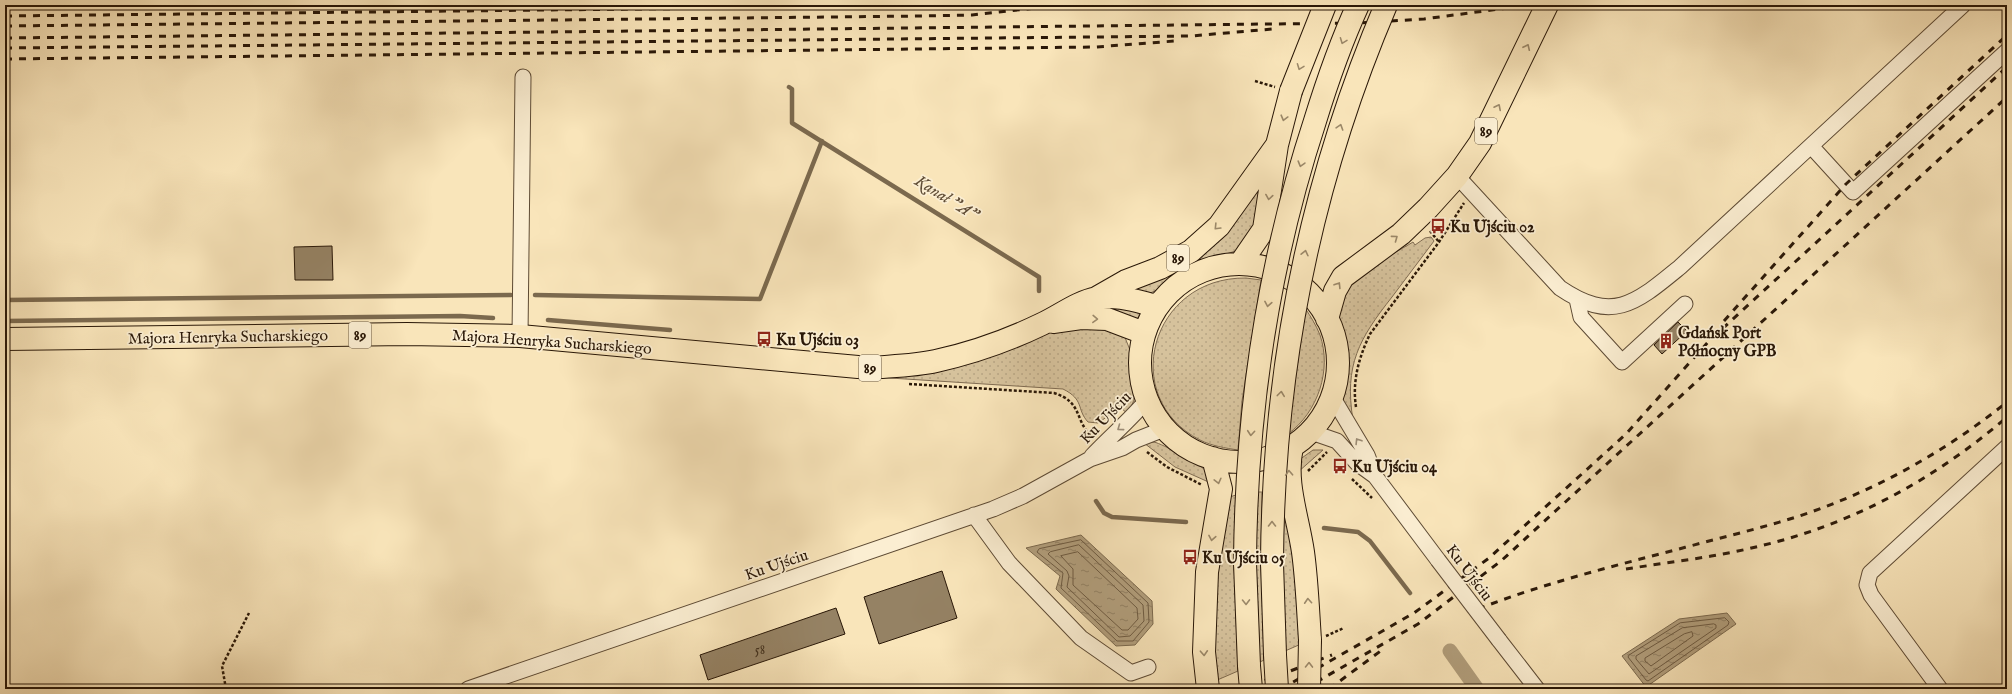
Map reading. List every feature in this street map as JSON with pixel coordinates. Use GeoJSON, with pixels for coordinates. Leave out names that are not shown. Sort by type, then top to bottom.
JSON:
{"type":"FeatureCollection","features":[{"type":"Feature","properties":{"kind":"highway","name":"89"},"geometry":{"type":"LineString","coordinates":[[1098,297],[1126,281],[1160,268],[1191,250],[1219,226],[1277,145],[1285,90],[1325,5]]}},
{"type":"Feature","properties":{"kind":"highway"},"geometry":{"type":"LineString","coordinates":[[1251,689],[1245,563],[1246,507],[1253,407],[1260,350],[1273,277],[1301,163],[1325,88],[1358,5]]}},
{"type":"Feature","properties":{"kind":"highway"},"geometry":{"type":"LineString","coordinates":[[1277,689],[1272,563],[1272,515],[1279,415],[1290,331],[1302,268],[1320,192],[1354,84],[1386,5]]}},
{"type":"Feature","properties":{"kind":"highway","name":"89"},"geometry":{"type":"LineString","coordinates":[[1327,319],[1335,291],[1343,277],[1401,234],[1428,208],[1457,176],[1480,143],[1511,82],[1547,5]]}},
{"type":"Feature","properties":{"kind":"highway"},"geometry":{"type":"LineString","coordinates":[[1240,264],[1264,229],[1277,145]]}},
{"type":"Feature","properties":{"kind":"highway"},"geometry":{"type":"LineString","coordinates":[[1240,264],[1278,272],[1290,278],[1312,296],[1327,319],[1333,333],[1338,362],[1333,398],[1311,432],[1292,447],[1274,456],[1243,462],[1213,458],[1190,449],[1164,429],[1147,400],[1140,369],[1140,355],[1144,333],[1157,306],[1185,281],[1203,271],[1240,264]]}},
{"type":"Feature","properties":{"kind":"highway","name":"Majora Henryka Sucharskiego"},"geometry":{"type":"LineString","coordinates":[[5,339],[407,334],[520,336],[870,368],[911,365],[936,361],[976,350],[1042,324],[1075,305],[1098,297],[1124,298],[1157,306]]}},
{"type":"Feature","properties":{"kind":"highway","name":"Majora Henryka Sucharskiego"},"geometry":{"type":"LineString","coordinates":[[1042,324],[1081,318],[1107,319],[1144,333]]}},
{"type":"Feature","properties":{"kind":"highway"},"geometry":{"type":"LineString","coordinates":[[1292,447],[1289,462],[1289,479],[1303,552],[1316,639],[1309,689]]}},
{"type":"Feature","properties":{"kind":"highway"},"geometry":{"type":"LineString","coordinates":[[1207,686],[1204,652],[1207,572],[1220,489],[1213,458]]}},
{"type":"Feature","properties":{"kind":"street"},"geometry":{"type":"LineString","coordinates":[[1457,176],[1560,288],[1577,299],[1594,306],[1610,308],[1631,303],[1654,289],[1963,5]]}},
{"type":"Feature","properties":{"kind":"street"},"geometry":{"type":"LineString","coordinates":[[1811,146],[1853,192],[2007,51]]}},
{"type":"Feature","properties":{"kind":"street"},"geometry":{"type":"LineString","coordinates":[[520,336],[523,77]]}},
{"type":"Feature","properties":{"kind":"street"},"geometry":{"type":"LineString","coordinates":[[1577,299],[1581,317],[1622,362],[1685,304]]}},
{"type":"Feature","properties":{"kind":"street","name":"Ku Ujściu"},"geometry":{"type":"LineString","coordinates":[[1333,398],[1367,455],[1374,476]]}},
{"type":"Feature","properties":{"kind":"street","name":"Ku Ujściu"},"geometry":{"type":"LineString","coordinates":[[1090,459],[1115,432],[1128,423],[1147,400]]}},
{"type":"Feature","properties":{"kind":"street","name":"Ku Ujściu"},"geometry":{"type":"LineString","coordinates":[[468,689],[974,515],[1023,496],[1090,459],[1122,448],[1136,440],[1164,429]]}},
{"type":"Feature","properties":{"kind":"street","name":"Ku Ujściu"},"geometry":{"type":"LineString","coordinates":[[1311,432],[1337,441],[1357,463],[1374,476],[1537,689]]}},
{"type":"Feature","properties":{"kind":"street"},"geometry":{"type":"LineString","coordinates":[[1940,689],[1871,595],[1867,585],[1870,573],[2007,446]]}},
{"type":"Feature","properties":{"kind":"street"},"geometry":{"type":"LineString","coordinates":[[974,515],[1009,562],[1081,638],[1131,673],[1148,667]]}},
{"type":"Feature","properties":{"kind":"path"},"geometry":{"type":"LineString","coordinates":[[1255,81],[1285,90]]}},
{"type":"Feature","properties":{"kind":"path"},"geometry":{"type":"LineString","coordinates":[[1357,413],[1355,380],[1363,348],[1370,334],[1440,242],[1463,204]]}},
{"type":"Feature","properties":{"kind":"path"},"geometry":{"type":"LineString","coordinates":[[1430,231],[1440,242]]}},
{"type":"Feature","properties":{"kind":"path"},"geometry":{"type":"LineString","coordinates":[[903,384],[1054,393],[1065,396],[1071,402],[1076,408],[1082,424],[1092,437],[1098,433]]}},
{"type":"Feature","properties":{"kind":"path"},"geometry":{"type":"LineString","coordinates":[[1145,450],[1166,467],[1205,487]]}},
{"type":"Feature","properties":{"kind":"path"},"geometry":{"type":"LineString","coordinates":[[1304,474],[1329,450]]}},
{"type":"Feature","properties":{"kind":"path"},"geometry":{"type":"LineString","coordinates":[[226,689],[222,666],[249,613]]}},
{"type":"Feature","properties":{"kind":"path"},"geometry":{"type":"LineString","coordinates":[[1316,639],[1344,628]]}},
{"type":"Feature","properties":{"kind":"shaded area"},"geometry":{"type":"Polygon","coordinates":[[[1263,175],[1259,217],[1238,250],[1187,268],[1173,276],[1159,289],[1146,295],[1120,294],[1140,287],[1263,175]]]}},
{"type":"Feature","properties":{"kind":"shaded area"},"geometry":{"type":"Polygon","coordinates":[[[1431,237],[1434,241],[1380,312],[1363,340],[1357,354],[1351,383],[1353,420],[1343,401],[1348,371],[1348,361],[1339,313],[1341,301],[1346,290],[1366,271],[1413,242],[1415,245],[1425,238],[1431,237]]]}},
{"type":"Feature","properties":{"kind":"shaded area"},"geometry":{"type":"Polygon","coordinates":[[[1246,278],[1261,280],[1242,401],[1238,450],[1223,448],[1200,440],[1174,421],[1159,397],[1153,370],[1156,343],[1168,318],[1187,297],[1213,283],[1246,278]]]}},
{"type":"Feature","properties":{"kind":"shaded area"},"geometry":{"type":"Polygon","coordinates":[[[1099,306],[1141,311],[1137,320],[1099,306]]]}},
{"type":"Feature","properties":{"kind":"shaded area"},"geometry":{"type":"Polygon","coordinates":[[[1305,308],[1320,335],[1323,348],[1323,376],[1320,389],[1307,414],[1288,434],[1305,308]]]}},
{"type":"Feature","properties":{"kind":"shaded area"},"geometry":{"type":"Polygon","coordinates":[[[1088,323],[1124,335],[1130,350],[1134,400],[1128,414],[1121,408],[1098,423],[1088,422],[1074,397],[1063,389],[874,377],[1052,330],[1088,323]]]}},
{"type":"Feature","properties":{"kind":"shaded area"},"geometry":{"type":"Polygon","coordinates":[[[1154,442],[1173,450],[1201,467],[1205,470],[1213,484],[1175,467],[1144,443],[1154,442]]]}},
{"type":"Feature","properties":{"kind":"shaded area"},"geometry":{"type":"Polygon","coordinates":[[[1313,450],[1323,450],[1298,472],[1299,460],[1313,450]]]}},
{"type":"Feature","properties":{"kind":"shaded area"},"geometry":{"type":"Polygon","coordinates":[[[1257,492],[1262,492],[1261,563],[1264,660],[1260,662],[1256,563],[1257,492]]]}},
{"type":"Feature","properties":{"kind":"shaded area"},"geometry":{"type":"Polygon","coordinates":[[[1284,492],[1291,531],[1301,644],[1285,651],[1282,563],[1284,492]]]}},
{"type":"Feature","properties":{"kind":"shaded area"},"geometry":{"type":"Polygon","coordinates":[[[1236,495],[1234,564],[1238,671],[1215,681],[1211,632],[1226,498],[1236,495]]]}},
{"type":"Feature","properties":{"kind":"water"},"geometry":{"type":"Polygon","coordinates":[[[1081,535],[1152,601],[1153,624],[1135,645],[1116,646],[1056,589],[1060,576],[1026,548],[1081,535]]]}},
{"type":"Feature","properties":{"kind":"water"},"geometry":{"type":"Polygon","coordinates":[[[1727,613],[1736,624],[1646,687],[1622,656],[1679,619],[1727,613]]]}},
{"type":"Feature","properties":{"kind":"building"},"geometry":{"type":"Polygon","coordinates":[[[332,246],[333,280],[295,280],[294,247],[332,246]]]}},
{"type":"Feature","properties":{"kind":"building"},"geometry":{"type":"Polygon","coordinates":[[[1678,322],[1687,331],[1662,354],[1654,345],[1678,322]]]}},
{"type":"Feature","properties":{"kind":"building"},"geometry":{"type":"Polygon","coordinates":[[[942,571],[957,618],[879,644],[864,597],[942,571]]]}},
{"type":"Feature","properties":{"kind":"building"},"geometry":{"type":"Polygon","coordinates":[[[836,608],[845,634],[708,680],[700,655],[836,608]]]}},
{"type":"Feature","properties":{"kind":"waterway","name":"Kanał \"A\""},"geometry":{"type":"LineString","coordinates":[[789,87],[792,89],[792,123],[1039,277],[1039,291]]}},
{"type":"Feature","properties":{"kind":"waterway"},"geometry":{"type":"LineString","coordinates":[[535,295],[760,299],[822,141]]}},
{"type":"Feature","properties":{"kind":"waterway"},"geometry":{"type":"LineString","coordinates":[[5,300],[511,295]]}},
{"type":"Feature","properties":{"kind":"waterway"},"geometry":{"type":"LineString","coordinates":[[5,321],[460,316],[493,318]]}},
{"type":"Feature","properties":{"kind":"waterway"},"geometry":{"type":"LineString","coordinates":[[548,320],[670,330]]}},
{"type":"Feature","properties":{"kind":"waterway","name":"Kanał \"A\""},"geometry":{"type":"LineString","coordinates":[[1096,501],[1104,513],[1112,517],[1186,522]]}},
{"type":"Feature","properties":{"kind":"waterway","name":"Kanał \"A\""},"geometry":{"type":"LineString","coordinates":[[1324,528],[1358,532],[1370,541],[1410,593]]}},
{"type":"Feature","properties":{"kind":"waterway","name":"Kanał \"A\""},"geometry":{"type":"LineString","coordinates":[[1450,651],[1477,689]]}},
{"type":"Feature","properties":{"kind":"railway"},"geometry":{"type":"LineString","coordinates":[[5,16],[997,5]]}},
{"type":"Feature","properties":{"kind":"railway"},"geometry":{"type":"LineString","coordinates":[[5,26],[972,15],[1062,5]]}},
{"type":"Feature","properties":{"kind":"railway"},"geometry":{"type":"LineString","coordinates":[[5,38],[1359,23],[1424,19],[1530,5]]}},
{"type":"Feature","properties":{"kind":"railway"},"geometry":{"type":"LineString","coordinates":[[5,48],[1191,36],[1272,29]]}},
{"type":"Feature","properties":{"kind":"railway"},"geometry":{"type":"LineString","coordinates":[[1724,321],[1846,184],[2007,35]]}},
{"type":"Feature","properties":{"kind":"railway"},"geometry":{"type":"LineString","coordinates":[[5,59],[1096,47],[1175,41]]}},
{"type":"Feature","properties":{"kind":"railway"},"geometry":{"type":"LineString","coordinates":[[1281,689],[1414,613],[1489,558],[1626,434],[1708,342],[2007,67]]}},
{"type":"Feature","properties":{"kind":"railway"},"geometry":{"type":"LineString","coordinates":[[1304,689],[1418,624],[1501,561],[2007,97]]}},
{"type":"Feature","properties":{"kind":"railway"},"geometry":{"type":"LineString","coordinates":[[1478,609],[1563,580],[1766,526],[1822,508],[1871,487],[1942,449],[2007,402]]}},
{"type":"Feature","properties":{"kind":"railway"},"geometry":{"type":"LineString","coordinates":[[1626,569],[1743,550],[1794,537],[1828,525],[1860,512],[1922,479],[1980,439],[2007,417]]}},
{"type":"Feature","properties":{"kind":"railway"},"geometry":{"type":"LineString","coordinates":[[1329,689],[1382,650]]}},
{"type":"Feature","properties":{"kind":"railway"},"geometry":{"type":"LineString","coordinates":[[1238,689],[1272,678],[1332,655]]}},
{"type":"Feature","properties":{"kind":"place","name":"Ku Ujściu 02"},"geometry":{"type":"Point","coordinates":[1438,226]}},
{"type":"Feature","properties":{"kind":"place","name":"Ku Ujściu 03"},"geometry":{"type":"Point","coordinates":[764,339]}},
{"type":"Feature","properties":{"kind":"place","name":"Gdańsk Port Północny GPB"},"geometry":{"type":"Point","coordinates":[1666,341]}},
{"type":"Feature","properties":{"kind":"place","name":"Ku Ujściu 04"},"geometry":{"type":"Point","coordinates":[1340,466]}},
{"type":"Feature","properties":{"kind":"place","name":"Ku Ujściu 05"},"geometry":{"type":"Point","coordinates":[1190,557]}}]}
